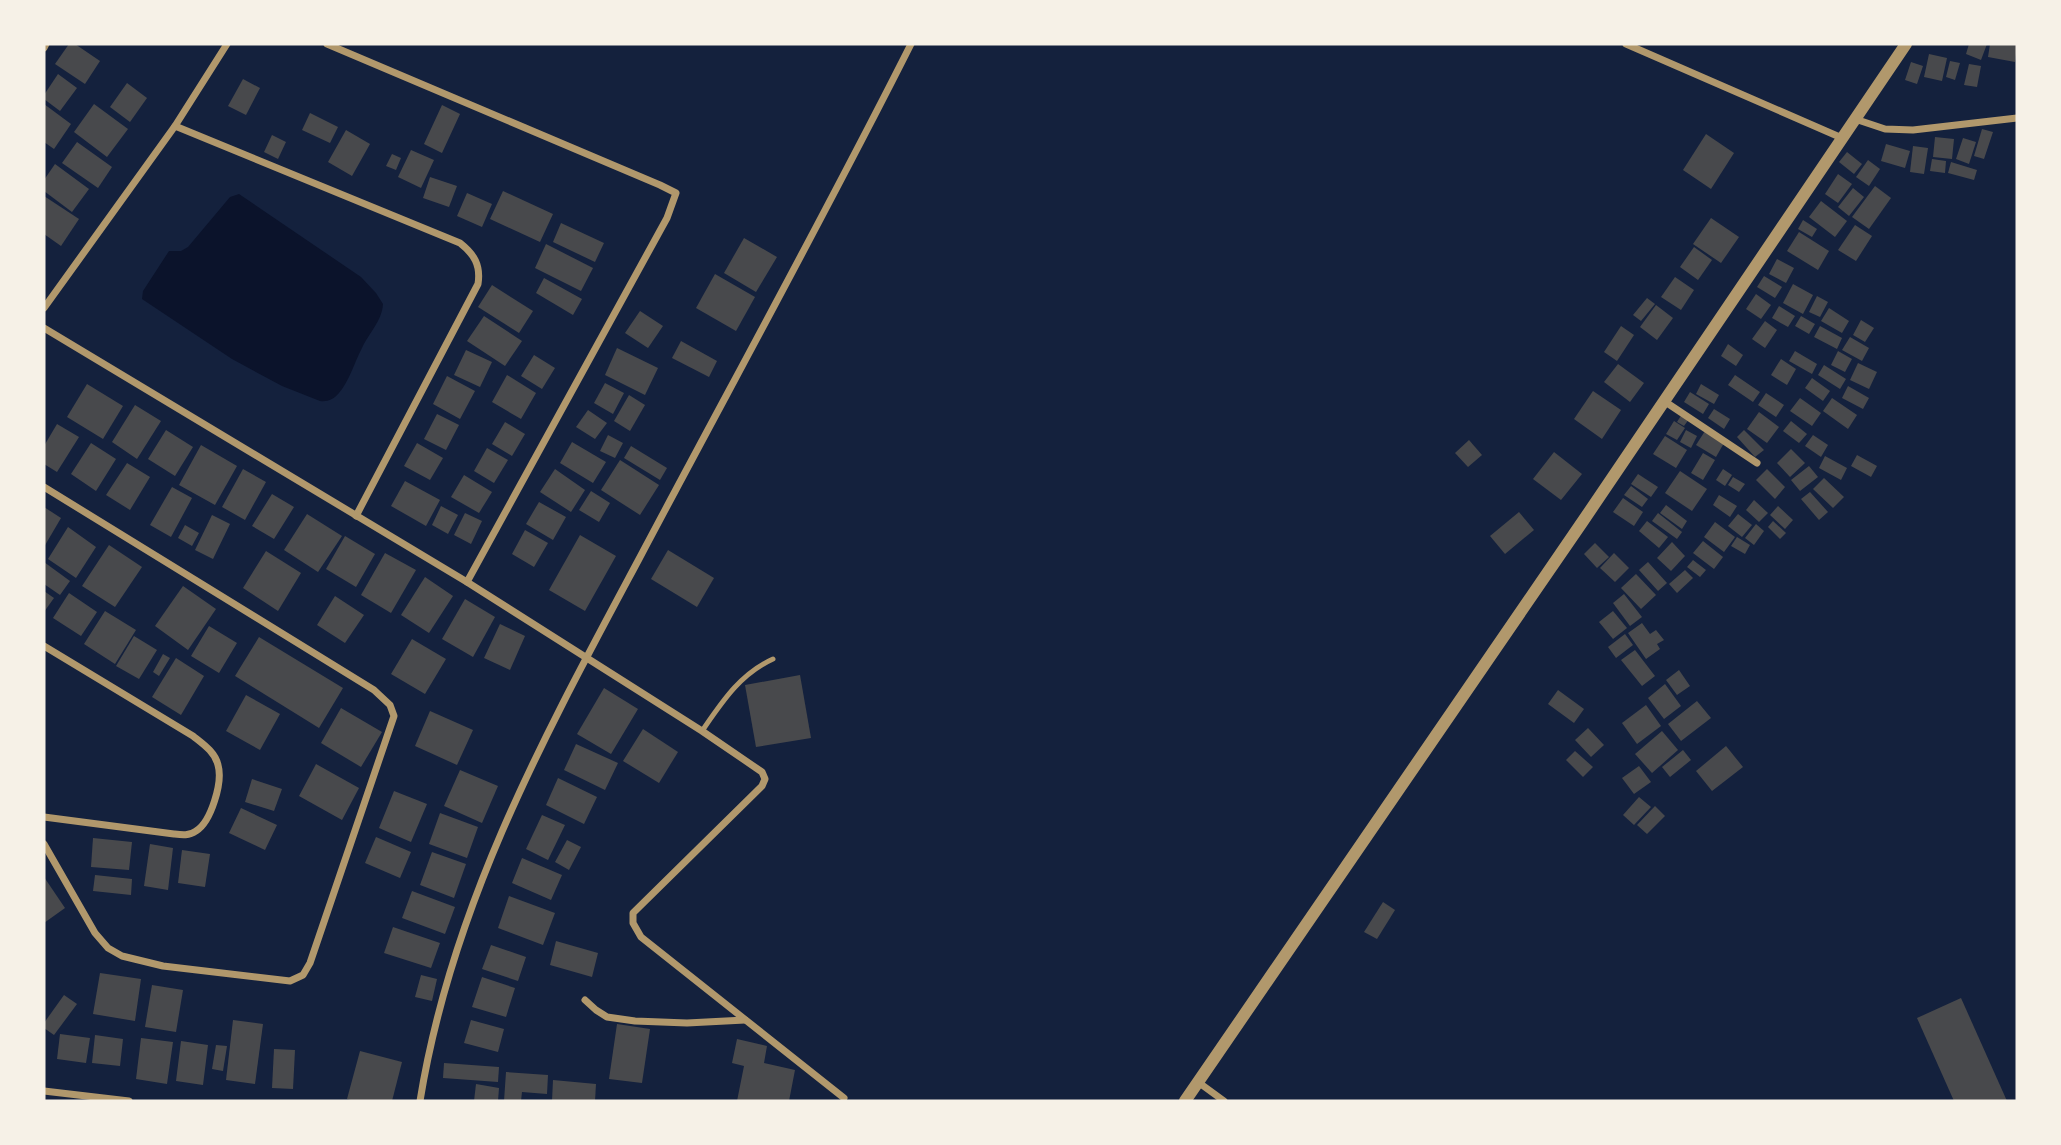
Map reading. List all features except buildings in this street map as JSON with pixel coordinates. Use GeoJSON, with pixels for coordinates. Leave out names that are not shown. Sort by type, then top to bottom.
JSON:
{"type":"FeatureCollection","features":[{"type":"Feature","properties":{"kind":"street"},"geometry":{"type":"LineString","coordinates":[[44,308],[175,126],[227,44]]}},
{"type":"Feature","properties":{"kind":"street"},"geometry":{"type":"LineString","coordinates":[[327,44],[676,193],[667,218],[467,582]]}},
{"type":"Feature","properties":{"kind":"street"},"geometry":{"type":"LineString","coordinates":[[420,1101],[427,1057],[447,977],[492,852],[514,800],[586,658],[911,44]]}},
{"type":"Feature","properties":{"kind":"street"},"geometry":{"type":"LineString","coordinates":[[1626,44],[1842,138]]}},
{"type":"Feature","properties":{"kind":"street"},"geometry":{"type":"LineString","coordinates":[[1185,1101],[1906,44]]}},
{"type":"Feature","properties":{"kind":"street"},"geometry":{"type":"LineString","coordinates":[[1855,119],[1885,129],[1913,130],[2017,118]]}},
{"type":"Feature","properties":{"kind":"street"},"geometry":{"type":"LineString","coordinates":[[175,126],[460,243],[470,251],[477,262],[480,274],[478,284],[356,516]]}},
{"type":"Feature","properties":{"kind":"street"},"geometry":{"type":"LineString","coordinates":[[44,328],[467,582],[762,772],[765,779],[762,786],[633,913],[633,923],[641,937],[844,1100]]}},
{"type":"Feature","properties":{"kind":"street"},"geometry":{"type":"LineString","coordinates":[[1663,401],[1757,463]]}},
{"type":"Feature","properties":{"kind":"street"},"geometry":{"type":"LineString","coordinates":[[44,487],[374,690],[390,705],[394,716],[310,963],[303,975],[290,981],[163,966],[122,956],[108,948],[95,933],[44,844]]}},
{"type":"Feature","properties":{"kind":"street"},"geometry":{"type":"LineString","coordinates":[[44,646],[193,736],[212,753],[219,767],[215,797],[208,819],[200,829],[191,834],[44,817]]}},
{"type":"Feature","properties":{"kind":"street"},"geometry":{"type":"LineString","coordinates":[[585,1000],[607,1017],[635,1021],[687,1023],[745,1020]]}},
{"type":"Feature","properties":{"kind":"street"},"geometry":{"type":"LineString","coordinates":[[1198,1083],[1224,1101]]}},
{"type":"Feature","properties":{"kind":"street"},"geometry":{"type":"LineString","coordinates":[[44,1091],[129,1101]]}},
{"type":"Feature","properties":{"kind":"lane"},"geometry":{"type":"LineString","coordinates":[[702,731],[737,683],[773,659]]}},
{"type":"Feature","properties":{"kind":"water"},"geometry":{"type":"Polygon","coordinates":[[[239,194],[361,277],[383,304],[378,321],[346,383],[331,400],[320,401],[282,386],[232,359],[142,299],[143,291],[169,251],[181,251],[188,247],[230,197],[239,194]]]}}]}
